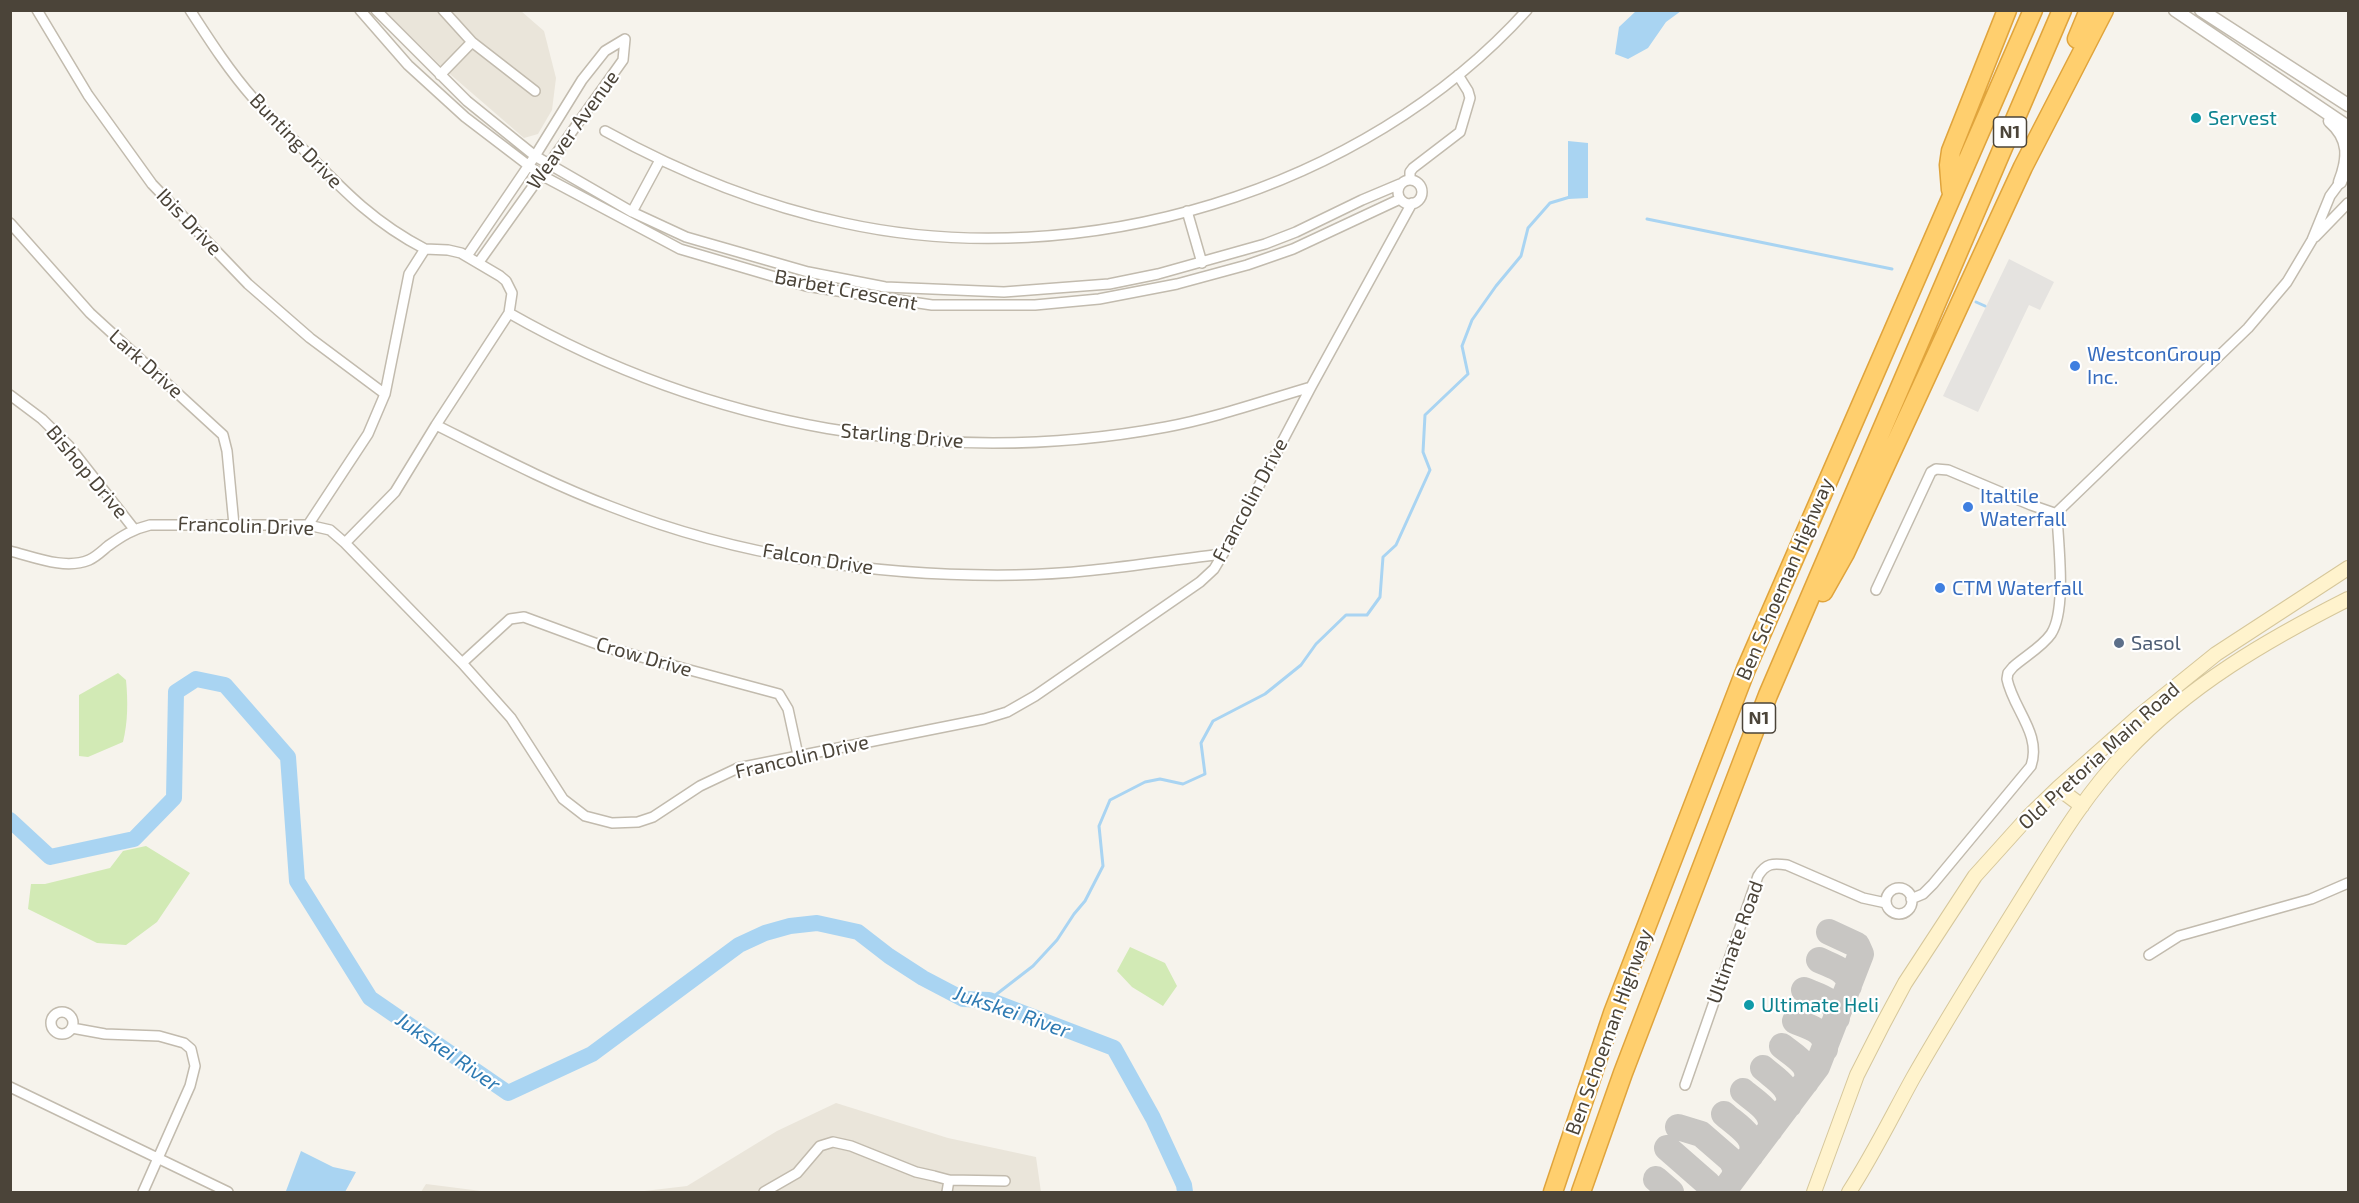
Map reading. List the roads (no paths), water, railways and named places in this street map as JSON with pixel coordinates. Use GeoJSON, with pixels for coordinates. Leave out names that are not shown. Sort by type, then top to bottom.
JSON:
{"type":"FeatureCollection","features":[{"type":"Feature","properties":{"kind":"highway"},"geometry":{"type":"LineString","coordinates":[[1951,195],[1949,165],[1951,151],[2007,10]]}},
{"type":"Feature","properties":{"kind":"highway","name":"Ben Schoeman Highway"},"geometry":{"type":"LineString","coordinates":[[1553,1192],[1613,1013],[1746,669],[2033,10]]}},
{"type":"Feature","properties":{"kind":"highway","name":"Ben Schoeman Highway"},"geometry":{"type":"LineString","coordinates":[[1581,1192],[1623,1073],[1768,695],[2062,10]]}},
{"type":"Feature","properties":{"kind":"highway"},"geometry":{"type":"LineString","coordinates":[[1768,695],[1845,553],[2022,167],[2089,10]]}},
{"type":"Feature","properties":{"kind":"highway"},"geometry":{"type":"LineString","coordinates":[[2022,167],[2104,10]]}},
{"type":"Feature","properties":{"kind":"main road","name":"Old Pretoria Main Road"},"geometry":{"type":"LineString","coordinates":[[1814,1192],[1857,1075],[1905,983],[1975,876],[2029,816],[2138,717],[2216,654],[2349,568]]}},
{"type":"Feature","properties":{"kind":"main road","name":"Old Pretoria Main Road"},"geometry":{"type":"LineString","coordinates":[[1849,1192],[1868,1162],[1913,1077],[1994,943],[2082,806],[2125,753],[2165,714],[2235,661],[2349,599]]}},
{"type":"Feature","properties":{"kind":"main road"},"geometry":{"type":"LineString","coordinates":[[2058,788],[2082,806]]}},
{"type":"Feature","properties":{"kind":"street","name":"Ibis Drive"},"geometry":{"type":"LineString","coordinates":[[36,10],[88,95],[152,184],[248,284],[310,338],[385,394]]}},
{"type":"Feature","properties":{"kind":"street","name":"Bunting Drive"},"geometry":{"type":"LineString","coordinates":[[190,10],[219,55],[254,99],[336,184],[374,218],[400,236],[425,249]]}},
{"type":"Feature","properties":{"kind":"street","name":"Barbet Crescent"},"geometry":{"type":"LineString","coordinates":[[360,10],[408,65],[465,117],[541,175],[608,213],[680,249],[806,286],[932,305],[1035,305],[1099,299],[1177,284],[1247,265],[1293,249],[1400,199]]}},
{"type":"Feature","properties":{"kind":"street","name":"Barbet Crescent"},"geometry":{"type":"LineString","coordinates":[[376,10],[400,37],[467,101],[536,156],[632,212],[686,237],[808,272],[885,287],[936,291],[1004,292],[1109,284],[1202,263],[1296,232],[1400,184]]}},
{"type":"Feature","properties":{"kind":"street"},"geometry":{"type":"LineString","coordinates":[[443,10],[472,42],[535,91]]}},
{"type":"Feature","properties":{"kind":"street"},"geometry":{"type":"LineString","coordinates":[[605,131],[660,160],[739,194],[846,224],[936,236],[1011,238],[1115,228],[1231,198],[1339,154],[1391,123],[1458,75],[1527,10]]}},
{"type":"Feature","properties":{"kind":"street"},"geometry":{"type":"LineString","coordinates":[[2175,10],[2349,127]]}},
{"type":"Feature","properties":{"kind":"street"},"geometry":{"type":"LineString","coordinates":[[2201,10],[2347,103]]}},
{"type":"Feature","properties":{"kind":"street"},"geometry":{"type":"LineString","coordinates":[[392,47],[400,37]]}},
{"type":"Feature","properties":{"kind":"street","name":"Weaver Avenue"},"geometry":{"type":"LineString","coordinates":[[467,256],[536,156],[582,80],[604,51],[625,39],[623,60],[478,262]]}},
{"type":"Feature","properties":{"kind":"street"},"geometry":{"type":"LineString","coordinates":[[440,75],[472,42]]}},
{"type":"Feature","properties":{"kind":"street"},"geometry":{"type":"LineString","coordinates":[[2258,67],[2333,124],[2341,133],[2347,149],[2347,158],[2340,182]]}},
{"type":"Feature","properties":{"kind":"street"},"geometry":{"type":"LineString","coordinates":[[1410,180],[1413,168],[1460,132],[1470,98],[1458,75]]}},
{"type":"Feature","properties":{"kind":"street"},"geometry":{"type":"LineString","coordinates":[[632,212],[660,160]]}},
{"type":"Feature","properties":{"kind":"street"},"geometry":{"type":"LineString","coordinates":[[2053,517],[2248,328],[2287,282],[2312,240],[2330,196],[2349,170]]}},
{"type":"Feature","properties":{"kind":"street"},"geometry":{"type":"LineString","coordinates":[[1410,180],[1418,183],[1421,189],[1420,197],[1412,203],[1400,199],[1397,191],[1400,184],[1410,180]]}},
{"type":"Feature","properties":{"kind":"street","name":"Francolin Drive"},"geometry":{"type":"LineString","coordinates":[[10,551],[66,564],[82,562],[91,559],[121,536],[134,529],[150,525],[308,525],[330,530],[462,663],[511,718],[563,799],[585,816],[596,820],[618,823],[638,822],[653,817],[700,786],[738,768],[984,719],[1007,712],[1035,696],[1200,582],[1214,569],[1223,554],[1412,203]]}},
{"type":"Feature","properties":{"kind":"street"},"geometry":{"type":"LineString","coordinates":[[2312,240],[2349,203]]}},
{"type":"Feature","properties":{"kind":"street"},"geometry":{"type":"LineString","coordinates":[[1187,211],[1202,263]]}},
{"type":"Feature","properties":{"kind":"street","name":"Lark Drive"},"geometry":{"type":"LineString","coordinates":[[10,223],[90,313],[223,435],[227,452],[234,525]]}},
{"type":"Feature","properties":{"kind":"street"},"geometry":{"type":"LineString","coordinates":[[680,249],[686,237]]}},
{"type":"Feature","properties":{"kind":"street"},"geometry":{"type":"LineString","coordinates":[[308,525],[368,434],[385,394],[410,274],[425,249],[448,250],[467,256],[506,281],[512,293],[509,313],[395,492],[345,543]]}},
{"type":"Feature","properties":{"kind":"street"},"geometry":{"type":"LineString","coordinates":[[1173,270],[1177,284]]}},
{"type":"Feature","properties":{"kind":"street"},"geometry":{"type":"LineString","coordinates":[[806,286],[808,272]]}},
{"type":"Feature","properties":{"kind":"street"},"geometry":{"type":"LineString","coordinates":[[932,305],[936,291]]}},
{"type":"Feature","properties":{"kind":"street"},"geometry":{"type":"LineString","coordinates":[[1035,291],[1035,305]]}},
{"type":"Feature","properties":{"kind":"street","name":"Starling Drive"},"geometry":{"type":"LineString","coordinates":[[509,313],[554,339],[654,382],[711,402],[776,419],[832,430],[916,440],[1031,441],[1103,435],[1166,426],[1311,387]]}},
{"type":"Feature","properties":{"kind":"street","name":"Bishop Drive"},"geometry":{"type":"LineString","coordinates":[[10,395],[42,419],[69,446],[134,529]]}},
{"type":"Feature","properties":{"kind":"street","name":"Falcon Drive"},"geometry":{"type":"LineString","coordinates":[[436,425],[540,477],[654,523],[755,550],[836,565],[963,574],[1016,575],[1071,572],[1223,554]]}},
{"type":"Feature","properties":{"kind":"street"},"geometry":{"type":"LineString","coordinates":[[1876,590],[1931,472],[1936,469],[1948,470],[2031,505],[2053,517]]}},
{"type":"Feature","properties":{"kind":"street"},"geometry":{"type":"LineString","coordinates":[[1911,899],[1923,894],[1933,884],[2031,766],[2034,757],[2032,738],[2007,679],[2013,667],[2049,636],[2057,622],[2060,602],[2053,517]]}},
{"type":"Feature","properties":{"kind":"street","name":"Crow Drive"},"geometry":{"type":"LineString","coordinates":[[462,663],[510,619],[524,617],[608,648],[779,693],[788,709],[798,755]]}},
{"type":"Feature","properties":{"kind":"street","name":"Ultimate Road"},"geometry":{"type":"LineString","coordinates":[[1685,1084],[1762,868],[1766,865],[1787,865],[1863,898],[1886,903]]}},
{"type":"Feature","properties":{"kind":"street"},"geometry":{"type":"LineString","coordinates":[[2149,955],[2179,936],[2311,899],[2349,883]]}},
{"type":"Feature","properties":{"kind":"street"},"geometry":{"type":"LineString","coordinates":[[1897,888],[1905,889],[1911,899],[1910,906],[1901,913],[1890,910],[1886,903],[1887,895],[1897,888]]}},
{"type":"Feature","properties":{"kind":"street"},"geometry":{"type":"LineString","coordinates":[[72,1028],[105,1034],[159,1036],[184,1043],[191,1049],[195,1066],[193,1076],[159,1158],[142,1192]]}},
{"type":"Feature","properties":{"kind":"street"},"geometry":{"type":"LineString","coordinates":[[10,1087],[228,1192]]}},
{"type":"Feature","properties":{"kind":"street"},"geometry":{"type":"LineString","coordinates":[[764,1192],[797,1173],[820,1146],[833,1142],[851,1146],[916,1172],[950,1180],[1005,1181]]}},
{"type":"Feature","properties":{"kind":"street"},"geometry":{"type":"LineString","coordinates":[[947,1192],[950,1180]]}},
{"type":"Feature","properties":{"kind":"water"},"geometry":{"type":"Polygon","coordinates":[[[1636,11],[1681,11],[1666,22],[1648,48],[1628,59],[1615,54],[1619,27],[1636,11]]]}},
{"type":"Feature","properties":{"kind":"water"},"geometry":{"type":"Polygon","coordinates":[[[1568,141],[1588,143],[1588,198],[1568,199],[1568,141]]]}},
{"type":"Feature","properties":{"kind":"water"},"geometry":{"type":"Polygon","coordinates":[[[301,1151],[333,1167],[356,1172],[345,1192],[286,1191],[301,1151]]]}},
{"type":"Feature","properties":{"kind":"waterway"},"geometry":{"type":"LineString","coordinates":[[989,1000],[1033,966],[1057,940],[1085,901],[1103,866],[1099,826],[1110,800],[1145,782],[1160,779],[1183,784],[1205,774],[1201,743],[1213,721],[1265,694],[1301,665],[1316,644],[1346,615],[1367,615],[1380,597],[1383,557],[1396,545],[1430,470],[1423,452],[1425,415],[1468,374],[1462,346],[1472,320],[1521,256],[1528,228],[1550,203],[1570,197]]}},
{"type":"Feature","properties":{"kind":"waterway"},"geometry":{"type":"LineString","coordinates":[[1647,219],[1892,269]]}},
{"type":"Feature","properties":{"kind":"waterway"},"geometry":{"type":"LineString","coordinates":[[1976,302],[1985,306]]}},
{"type":"Feature","properties":{"kind":"waterway","name":"Jukskei River"},"geometry":{"type":"LineString","coordinates":[[10,820],[50,857],[134,839],[174,798],[176,692],[196,679],[225,685],[288,757],[297,881],[370,998],[508,1093],[592,1054],[739,945],[765,933],[790,926],[817,923],[858,932],[923,978],[963,999],[989,1000],[1114,1048],[1153,1118],[1184,1185],[1185,1192]]}},
{"type":"Feature","properties":{"kind":"place","name":"Servest"},"geometry":{"type":"Point","coordinates":[2196,118]}},
{"type":"Feature","properties":{"kind":"place","name":"WestconGroup Inc."},"geometry":{"type":"Point","coordinates":[2075,366]}},
{"type":"Feature","properties":{"kind":"place","name":"Italtile Waterfall"},"geometry":{"type":"Point","coordinates":[1968,507]}},
{"type":"Feature","properties":{"kind":"place","name":"CTM Waterfall"},"geometry":{"type":"Point","coordinates":[1940,588]}},
{"type":"Feature","properties":{"kind":"place","name":"Sasol"},"geometry":{"type":"Point","coordinates":[2119,643]}},
{"type":"Feature","properties":{"kind":"place","name":"Ultimate Heli"},"geometry":{"type":"Point","coordinates":[1749,1005]}}]}
